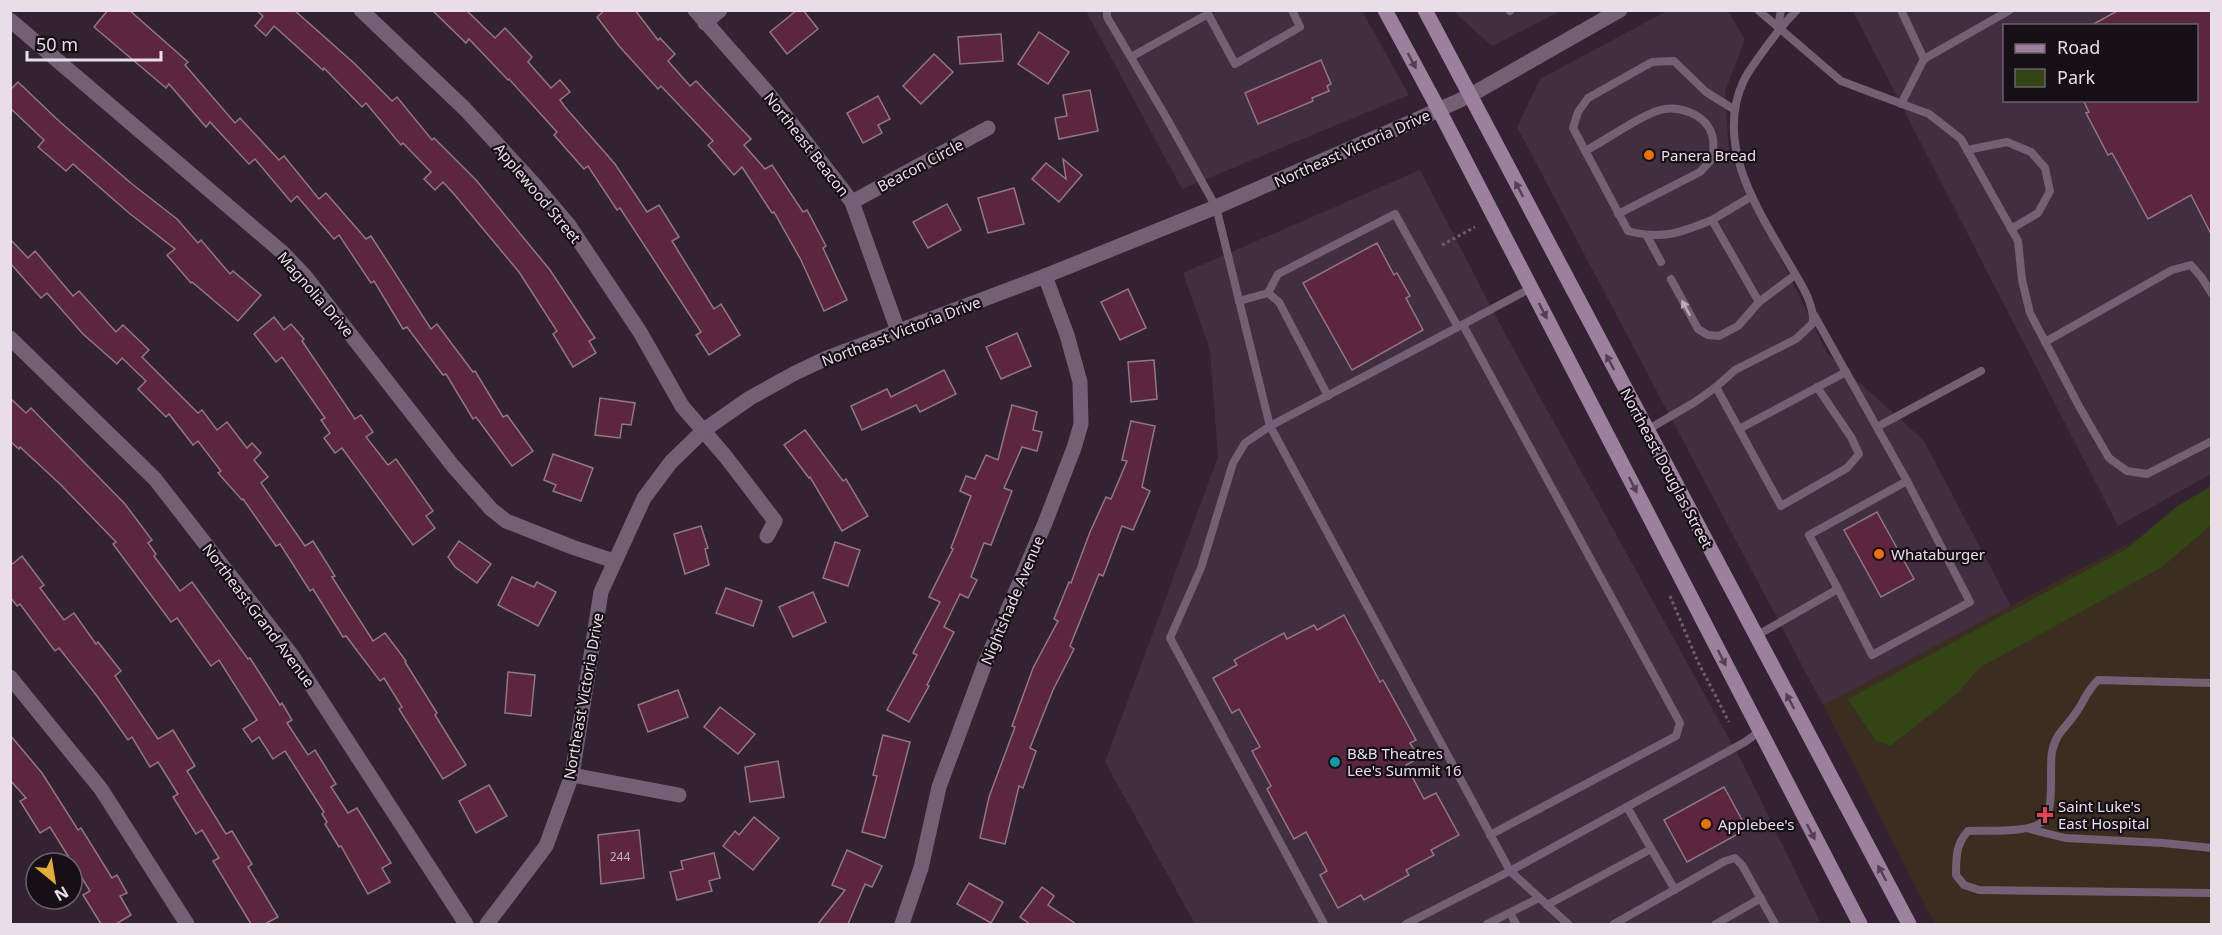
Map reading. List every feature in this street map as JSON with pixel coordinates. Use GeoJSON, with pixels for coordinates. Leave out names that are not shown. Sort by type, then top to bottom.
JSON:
{"type":"FeatureCollection","features":[{"type":"Feature","properties":{"kind":"main road"},"geometry":{"type":"LineString","coordinates":[[1385,10],[1532,288],[1860,924]]}},
{"type":"Feature","properties":{"kind":"main road","name":"Northeast Douglas Street"},"geometry":{"type":"LineString","coordinates":[[1425,10],[1909,924]]}},
{"type":"Feature","properties":{"kind":"street","name":"Applewood Street"},"geometry":{"type":"LineString","coordinates":[[361,10],[465,109],[561,216],[640,332],[682,406],[704,430],[775,521],[767,536]]}},
{"type":"Feature","properties":{"kind":"street","name":"Northeast Beacon"},"geometry":{"type":"LineString","coordinates":[[695,10],[768,93],[852,202],[898,331]]}},
{"type":"Feature","properties":{"kind":"street"},"geometry":{"type":"LineString","coordinates":[[705,22],[720,10]]}},
{"type":"Feature","properties":{"kind":"street","name":"Northeast Victoria Drive"},"geometry":{"type":"LineString","coordinates":[[487,924],[546,846],[572,776],[601,592],[614,561],[644,498],[671,462],[704,430],[750,398],[795,373],[1216,207],[1439,110],[1469,96],[1614,13]]}},
{"type":"Feature","properties":{"kind":"street","name":"Magnolia Drive"},"geometry":{"type":"LineString","coordinates":[[10,20],[283,254],[305,276],[453,466],[491,509],[506,520],[572,548],[614,561]]}},
{"type":"Feature","properties":{"kind":"street","name":"Beacon Circle"},"geometry":{"type":"LineString","coordinates":[[852,202],[988,128]]}},
{"type":"Feature","properties":{"kind":"street","name":"Nightshade Avenue"},"geometry":{"type":"LineString","coordinates":[[902,924],[921,868],[939,787],[984,666],[1045,523],[1081,424],[1080,382],[1067,335],[1045,276]]}},
{"type":"Feature","properties":{"kind":"street","name":"Northeast Grand Avenue"},"geometry":{"type":"LineString","coordinates":[[10,338],[155,479],[284,645],[466,924]]}},
{"type":"Feature","properties":{"kind":"street"},"geometry":{"type":"LineString","coordinates":[[10,677],[102,789],[187,924]]}},
{"type":"Feature","properties":{"kind":"street"},"geometry":{"type":"LineString","coordinates":[[572,776],[679,795]]}},
{"type":"Feature","properties":{"kind":"lane"},"geometry":{"type":"LineString","coordinates":[[1107,10],[1107,17],[1216,207],[1270,426],[1510,871],[1568,924]]}},
{"type":"Feature","properties":{"kind":"lane"},"geometry":{"type":"LineString","coordinates":[[1131,57],[1208,14],[1235,64],[1300,27],[1292,10]]}},
{"type":"Feature","properties":{"kind":"lane"},"geometry":{"type":"LineString","coordinates":[[1758,10],[1841,81],[1929,114],[1961,139],[2018,241],[2022,280],[2030,314],[2109,458],[2127,471],[2147,474],[2211,441]]}},
{"type":"Feature","properties":{"kind":"lane"},"geometry":{"type":"LineString","coordinates":[[1778,29],[1781,10]]}},
{"type":"Feature","properties":{"kind":"lane"},"geometry":{"type":"LineString","coordinates":[[1797,10],[1778,29],[1744,80],[1733,124],[1738,163],[1752,196],[1812,304],[1814,314],[1907,482],[1970,602],[1872,655],[1809,535],[1907,482]]}},
{"type":"Feature","properties":{"kind":"lane"},"geometry":{"type":"LineString","coordinates":[[1901,10],[1924,59]]}},
{"type":"Feature","properties":{"kind":"lane"},"geometry":{"type":"LineString","coordinates":[[1901,104],[1924,59],[2010,10]]}},
{"type":"Feature","properties":{"kind":"lane"},"geometry":{"type":"LineString","coordinates":[[1735,110],[1706,93],[1674,61],[1652,62],[1588,98],[1578,112],[1573,128],[1628,231],[1647,236],[1678,233],[1712,220],[1752,196]]}},
{"type":"Feature","properties":{"kind":"lane"},"geometry":{"type":"LineString","coordinates":[[1585,151],[1654,112],[1672,108],[1696,114],[1706,125],[1713,138],[1713,158],[1700,172],[1618,214]]}},
{"type":"Feature","properties":{"kind":"lane"},"geometry":{"type":"LineString","coordinates":[[1967,150],[2007,142],[2031,152],[2045,168],[2050,191],[2038,213],[2011,229]]}},
{"type":"Feature","properties":{"kind":"lane"},"geometry":{"type":"LineString","coordinates":[[1239,301],[1268,293],[1278,274],[1395,214],[1461,326],[1680,723],[1676,736],[1490,835]]}},
{"type":"Feature","properties":{"kind":"lane"},"geometry":{"type":"LineString","coordinates":[[1712,220],[1759,302]]}},
{"type":"Feature","properties":{"kind":"lane"},"geometry":{"type":"LineString","coordinates":[[1647,236],[1661,262]]}},
{"type":"Feature","properties":{"kind":"lane"},"geometry":{"type":"LineString","coordinates":[[2045,342],[2172,270],[2191,265],[2211,294]]}},
{"type":"Feature","properties":{"kind":"lane"},"geometry":{"type":"LineString","coordinates":[[1671,279],[1698,329],[1708,335],[1719,336],[1738,326],[1759,302],[1795,275]]}},
{"type":"Feature","properties":{"kind":"lane"},"geometry":{"type":"LineString","coordinates":[[1324,924],[1170,639],[1201,568],[1233,462],[1245,443],[1270,426],[1532,288]]}},
{"type":"Feature","properties":{"kind":"lane"},"geometry":{"type":"LineString","coordinates":[[1268,293],[1279,302],[1328,396]]}},
{"type":"Feature","properties":{"kind":"lane"},"geometry":{"type":"LineString","coordinates":[[1647,430],[1716,387],[1735,370],[1796,339],[1813,323],[1814,314]]}},
{"type":"Feature","properties":{"kind":"lane"},"geometry":{"type":"LineString","coordinates":[[1876,427],[1982,371]]}},
{"type":"Feature","properties":{"kind":"lane"},"geometry":{"type":"LineString","coordinates":[[1739,429],[1846,372]]}},
{"type":"Feature","properties":{"kind":"lane"},"geometry":{"type":"LineString","coordinates":[[1716,387],[1780,506],[1847,468],[1859,454],[1817,387]]}},
{"type":"Feature","properties":{"kind":"lane"},"geometry":{"type":"LineString","coordinates":[[1756,636],[1838,589]]}},
{"type":"Feature","properties":{"kind":"lane"},"geometry":{"type":"LineString","coordinates":[[2030,829],[2045,820],[2049,809],[2052,752],[2059,732],[2073,717],[2086,691],[2098,680],[2211,683]]}},
{"type":"Feature","properties":{"kind":"lane"},"geometry":{"type":"LineString","coordinates":[[1406,924],[1510,871],[1745,742],[1760,731]]}},
{"type":"Feature","properties":{"kind":"lane"},"geometry":{"type":"LineString","coordinates":[[1627,807],[1675,890]]}},
{"type":"Feature","properties":{"kind":"lane"},"geometry":{"type":"LineString","coordinates":[[2211,848],[2065,838],[2030,829],[1968,831],[1959,841],[1956,856],[1956,875],[1964,885],[1979,890],[2211,893]]}},
{"type":"Feature","properties":{"kind":"lane"},"geometry":{"type":"LineString","coordinates":[[1547,905],[1651,849]]}},
{"type":"Feature","properties":{"kind":"lane"},"geometry":{"type":"LineString","coordinates":[[1614,924],[1725,861],[1735,858],[1742,865],[1775,924]]}},
{"type":"Feature","properties":{"kind":"lane"},"geometry":{"type":"LineString","coordinates":[[1487,924],[1539,897]]}},
{"type":"Feature","properties":{"kind":"lane"},"geometry":{"type":"LineString","coordinates":[[1716,924],[1761,898]]}},
{"type":"Feature","properties":{"kind":"lane"},"geometry":{"type":"LineString","coordinates":[[1510,912],[1516,924]]}},
{"type":"Feature","properties":{"kind":"path"},"geometry":{"type":"LineString","coordinates":[[1442,245],[1475,227]]}},
{"type":"Feature","properties":{"kind":"shaded area"},"geometry":{"type":"Polygon","coordinates":[[[1086,11],[1362,11],[1409,95],[1182,189],[1086,11]]]}},
{"type":"Feature","properties":{"kind":"shaded area"},"geometry":{"type":"Polygon","coordinates":[[[1453,11],[1561,11],[1492,46],[1453,11]]]}},
{"type":"Feature","properties":{"kind":"shaded area"},"geometry":{"type":"Polygon","coordinates":[[[1667,11],[1728,11],[1745,40],[1725,91],[1729,153],[1827,353],[1924,441],[2013,610],[1823,705],[1517,127],[1540,79],[1667,11]]]}},
{"type":"Feature","properties":{"kind":"shaded area"},"geometry":{"type":"Polygon","coordinates":[[[1853,11],[2211,11],[2211,474],[2118,526],[1853,11]]]}},
{"type":"Feature","properties":{"kind":"shaded area"},"geometry":{"type":"Polygon","coordinates":[[[1420,170],[1503,330],[1743,764],[1821,924],[1195,924],[1105,762],[1218,457],[1210,350],[1183,273],[1420,170]]]}},
{"type":"Feature","properties":{"kind":"shaded area","name":"Saint Luke's East Hospital"},"geometry":{"type":"Polygon","coordinates":[[[2211,500],[2211,924],[1935,924],[1823,705],[2211,500]]]}},
{"type":"Feature","properties":{"kind":"green space"},"geometry":{"type":"Polygon","coordinates":[[[2211,486],[2211,525],[2162,567],[1979,668],[1958,693],[1890,746],[1875,740],[1848,699],[2128,548],[2176,507],[2211,486]]]}},
{"type":"Feature","properties":{"kind":"building"},"geometry":{"type":"Polygon","coordinates":[[[108,10],[129,10],[188,62],[185,65],[235,123],[240,118],[279,160],[284,156],[319,199],[326,193],[366,239],[371,236],[431,329],[437,324],[473,372],[475,371],[503,417],[507,415],[533,451],[512,466],[476,417],[473,419],[446,374],[443,375],[407,327],[403,329],[374,281],[371,283],[339,235],[334,239],[297,196],[291,202],[255,159],[249,164],[210,122],[206,127],[169,84],[166,88],[94,27],[108,10]]]}},
{"type":"Feature","properties":{"kind":"building"},"geometry":{"type":"Polygon","coordinates":[[[256,10],[294,10],[355,64],[392,101],[397,97],[432,140],[434,138],[476,180],[550,270],[595,338],[589,341],[596,353],[573,367],[553,334],[557,331],[519,272],[454,194],[443,182],[435,190],[424,179],[431,172],[403,143],[401,145],[366,103],[362,107],[324,68],[323,70],[274,26],[266,36],[255,26],[263,16],[256,10]]]}},
{"type":"Feature","properties":{"kind":"building"},"geometry":{"type":"Polygon","coordinates":[[[432,10],[466,10],[495,38],[505,28],[532,57],[528,62],[551,88],[560,80],[570,92],[560,100],[615,164],[647,212],[659,205],[679,237],[672,241],[714,309],[721,304],[740,335],[709,355],[696,335],[701,332],[620,208],[617,210],[588,166],[584,169],[554,135],[557,132],[469,39],[466,43],[432,10]]]}},
{"type":"Feature","properties":{"kind":"building"},"geometry":{"type":"Polygon","coordinates":[[[605,10],[635,10],[658,40],[660,38],[675,54],[668,61],[690,86],[696,81],[751,139],[744,145],[765,169],[772,165],[803,212],[807,210],[826,246],[823,248],[847,300],[824,311],[801,260],[774,212],[772,213],[742,167],[734,175],[708,145],[713,141],[661,86],[658,89],[619,46],[597,17],[605,10]]]}},
{"type":"Feature","properties":{"kind":"building"},"geometry":{"type":"Polygon","coordinates":[[[797,10],[803,10],[818,29],[787,54],[770,32],[797,10]]]}},
{"type":"Feature","properties":{"kind":"building"},"geometry":{"type":"Polygon","coordinates":[[[2119,10],[2211,10],[2211,234],[2191,195],[2148,219],[2112,153],[2108,155],[2086,113],[2089,112],[2084,102],[2198,102],[2198,24],[2094,24],[2119,10]]]}},
{"type":"Feature","properties":{"kind":"building"},"geometry":{"type":"Polygon","coordinates":[[[1039,32],[1069,52],[1048,84],[1018,64],[1039,32]]]}},
{"type":"Feature","properties":{"kind":"building"},"geometry":{"type":"Polygon","coordinates":[[[1001,34],[1003,61],[960,64],[958,37],[1001,34]]]}},
{"type":"Feature","properties":{"kind":"building"},"geometry":{"type":"Polygon","coordinates":[[[934,54],[953,72],[921,104],[903,86],[934,54]]]}},
{"type":"Feature","properties":{"kind":"building"},"geometry":{"type":"Polygon","coordinates":[[[1321,60],[1331,84],[1327,86],[1329,91],[1312,98],[1313,101],[1258,124],[1245,93],[1321,60]]]}},
{"type":"Feature","properties":{"kind":"building"},"geometry":{"type":"Polygon","coordinates":[[[18,82],[60,122],[177,219],[198,243],[201,240],[230,274],[233,271],[261,295],[238,321],[191,283],[167,255],[175,249],[73,164],[66,171],[38,147],[44,140],[10,108],[10,90],[18,82]]]}},
{"type":"Feature","properties":{"kind":"building"},"geometry":{"type":"Polygon","coordinates":[[[1090,90],[1098,131],[1059,139],[1055,118],[1067,116],[1063,95],[1090,90]]]}},
{"type":"Feature","properties":{"kind":"building"},"geometry":{"type":"Polygon","coordinates":[[[878,96],[890,119],[878,125],[882,133],[863,143],[847,113],[878,96]]]}},
{"type":"Feature","properties":{"kind":"building"},"geometry":{"type":"Polygon","coordinates":[[[1063,159],[1082,175],[1059,202],[1032,179],[1046,163],[1066,179],[1063,159]]]}},
{"type":"Feature","properties":{"kind":"building"},"geometry":{"type":"Polygon","coordinates":[[[1014,188],[1024,224],[988,233],[978,198],[1014,188]]]}},
{"type":"Feature","properties":{"kind":"building"},"geometry":{"type":"Polygon","coordinates":[[[947,204],[961,230],[928,248],[913,222],[947,204]]]}},
{"type":"Feature","properties":{"kind":"building"},"geometry":{"type":"Polygon","coordinates":[[[10,239],[28,258],[35,251],[73,296],[79,291],[116,332],[123,325],[149,350],[142,357],[198,413],[202,410],[217,430],[227,422],[247,448],[252,443],[261,453],[254,460],[268,477],[261,483],[305,546],[313,541],[335,576],[332,577],[373,641],[385,633],[406,661],[437,713],[435,715],[466,765],[443,779],[399,709],[402,707],[384,678],[380,681],[346,636],[343,637],[313,589],[310,591],[280,544],[276,546],[243,499],[218,473],[221,471],[198,441],[193,445],[169,414],[166,417],[138,389],[146,381],[122,358],[117,364],[83,334],[47,293],[41,298],[10,263],[10,239]]]}},
{"type":"Feature","properties":{"kind":"building"},"geometry":{"type":"Polygon","coordinates":[[[1377,243],[1394,275],[1397,273],[1410,296],[1406,298],[1423,330],[1352,370],[1303,283],[1377,243]]]}},
{"type":"Feature","properties":{"kind":"building"},"geometry":{"type":"Polygon","coordinates":[[[1128,289],[1146,328],[1120,340],[1101,302],[1128,289]]]}},
{"type":"Feature","properties":{"kind":"building"},"geometry":{"type":"Polygon","coordinates":[[[274,317],[284,330],[291,324],[304,339],[302,341],[355,419],[361,415],[373,432],[366,437],[388,465],[396,459],[433,511],[426,516],[435,528],[413,545],[342,448],[335,453],[324,438],[330,433],[321,420],[325,418],[282,357],[276,362],[254,334],[274,317]]]}},
{"type":"Feature","properties":{"kind":"building"},"geometry":{"type":"Polygon","coordinates":[[[1017,333],[1031,366],[1001,379],[986,347],[1017,333]]]}},
{"type":"Feature","properties":{"kind":"building"},"geometry":{"type":"Polygon","coordinates":[[[1154,360],[1157,399],[1131,402],[1128,362],[1154,360]]]}},
{"type":"Feature","properties":{"kind":"building"},"geometry":{"type":"Polygon","coordinates":[[[944,370],[956,394],[920,412],[916,405],[862,430],[851,406],[887,389],[891,397],[944,370]]]}},
{"type":"Feature","properties":{"kind":"building"},"geometry":{"type":"Polygon","coordinates":[[[10,398],[26,413],[31,408],[125,504],[152,540],[148,543],[156,554],[154,556],[180,591],[192,582],[248,659],[250,658],[280,705],[282,703],[292,720],[287,723],[308,755],[315,750],[336,784],[331,787],[348,813],[357,808],[391,863],[382,868],[390,882],[368,894],[341,846],[339,847],[325,824],[327,822],[322,814],[324,812],[285,751],[273,759],[259,737],[252,742],[243,729],[257,720],[219,660],[211,666],[177,618],[171,622],[113,544],[116,542],[60,484],[20,447],[19,449],[10,441],[10,398]]]}},
{"type":"Feature","properties":{"kind":"building"},"geometry":{"type":"Polygon","coordinates":[[[600,398],[635,403],[631,425],[622,424],[620,438],[595,435],[600,398]]]}},
{"type":"Feature","properties":{"kind":"building"},"geometry":{"type":"Polygon","coordinates":[[[1012,405],[1037,412],[1033,430],[1042,432],[1037,451],[1022,447],[1004,488],[1012,491],[991,545],[984,543],[971,577],[977,580],[968,598],[960,594],[944,627],[954,632],[909,722],[887,710],[917,655],[913,653],[940,602],[929,597],[953,549],[951,548],[971,496],[960,491],[966,476],[975,479],[986,455],[998,460],[1012,405]]]}},
{"type":"Feature","properties":{"kind":"building"},"geometry":{"type":"Polygon","coordinates":[[[1131,421],[1155,426],[1142,487],[1150,491],[1133,530],[1122,526],[1103,576],[1099,574],[1070,646],[1074,649],[1053,690],[1030,748],[1036,751],[1023,788],[1019,786],[1005,844],[980,838],[989,797],[1015,727],[1012,726],[1033,668],[1058,621],[1054,619],[1069,582],[1071,583],[1090,532],[1106,497],[1111,499],[1127,461],[1122,460],[1131,421]]]}},
{"type":"Feature","properties":{"kind":"building"},"geometry":{"type":"Polygon","coordinates":[[[805,430],[843,481],[846,479],[868,516],[842,531],[810,477],[784,445],[805,430]]]}},
{"type":"Feature","properties":{"kind":"building"},"geometry":{"type":"Polygon","coordinates":[[[553,454],[593,468],[581,501],[553,491],[556,485],[544,480],[553,454]]]}},
{"type":"Feature","properties":{"kind":"building","name":"Whataburger"},"geometry":{"type":"Polygon","coordinates":[[[1877,512],[1914,579],[1881,597],[1844,530],[1877,512]]]}},
{"type":"Feature","properties":{"kind":"building"},"geometry":{"type":"Polygon","coordinates":[[[701,526],[708,548],[705,549],[709,565],[685,574],[674,534],[701,526]]]}},
{"type":"Feature","properties":{"kind":"building"},"geometry":{"type":"Polygon","coordinates":[[[459,541],[491,564],[477,583],[455,567],[448,557],[459,541]]]}},
{"type":"Feature","properties":{"kind":"building"},"geometry":{"type":"Polygon","coordinates":[[[835,542],[860,550],[848,586],[823,578],[835,542]]]}},
{"type":"Feature","properties":{"kind":"building"},"geometry":{"type":"Polygon","coordinates":[[[22,556],[44,585],[40,588],[64,620],[74,613],[96,644],[98,642],[121,671],[115,676],[158,739],[173,730],[195,766],[187,771],[226,834],[232,831],[252,864],[248,867],[278,917],[265,924],[251,924],[213,861],[219,858],[202,830],[196,834],[173,797],[178,794],[158,762],[150,767],[132,737],[128,740],[59,648],[55,651],[20,604],[17,606],[10,597],[10,566],[22,556]]]}},
{"type":"Feature","properties":{"kind":"building"},"geometry":{"type":"Polygon","coordinates":[[[512,577],[534,587],[537,582],[556,592],[538,626],[498,605],[512,577]]]}},
{"type":"Feature","properties":{"kind":"building"},"geometry":{"type":"Polygon","coordinates":[[[726,588],[762,601],[753,626],[716,613],[726,588]]]}},
{"type":"Feature","properties":{"kind":"building"},"geometry":{"type":"Polygon","coordinates":[[[813,592],[826,622],[793,637],[779,607],[813,592]]]}},
{"type":"Feature","properties":{"kind":"building","name":"B&B Theatres Lee's Summit 16"},"geometry":{"type":"Polygon","coordinates":[[[1344,615],[1380,682],[1383,680],[1416,740],[1410,743],[1419,758],[1406,765],[1424,799],[1436,793],[1459,835],[1431,850],[1434,855],[1406,870],[1409,875],[1364,900],[1361,895],[1338,908],[1320,875],[1327,871],[1306,832],[1294,839],[1267,789],[1271,786],[1252,751],[1260,747],[1239,709],[1232,713],[1213,678],[1237,665],[1234,660],[1284,633],[1287,639],[1314,625],[1317,630],[1344,615]]]}},
{"type":"Feature","properties":{"kind":"building"},"geometry":{"type":"Polygon","coordinates":[[[508,672],[535,675],[531,716],[505,713],[508,672]]]}},
{"type":"Feature","properties":{"kind":"building"},"geometry":{"type":"Polygon","coordinates":[[[678,690],[688,717],[648,732],[638,705],[678,690]]]}},
{"type":"Feature","properties":{"kind":"building"},"geometry":{"type":"Polygon","coordinates":[[[720,707],[755,734],[738,754],[704,727],[720,707]]]}},
{"type":"Feature","properties":{"kind":"building"},"geometry":{"type":"Polygon","coordinates":[[[10,735],[42,773],[78,830],[81,828],[112,878],[117,875],[127,893],[120,896],[131,915],[116,924],[101,924],[84,897],[90,891],[84,881],[84,851],[65,851],[50,827],[40,833],[20,801],[26,798],[10,780],[10,735]]]}},
{"type":"Feature","properties":{"kind":"building"},"geometry":{"type":"Polygon","coordinates":[[[883,735],[910,742],[885,838],[862,832],[877,776],[873,775],[883,735]]]}},
{"type":"Feature","properties":{"kind":"building"},"geometry":{"type":"Polygon","coordinates":[[[778,761],[784,797],[750,802],[745,767],[778,761]]]}},
{"type":"Feature","properties":{"kind":"building"},"geometry":{"type":"Polygon","coordinates":[[[489,785],[507,816],[476,833],[459,801],[489,785]]]}},
{"type":"Feature","properties":{"kind":"building","name":"Applebee's"},"geometry":{"type":"Polygon","coordinates":[[[1724,787],[1747,829],[1687,862],[1664,820],[1724,787]]]}},
{"type":"Feature","properties":{"kind":"building"},"geometry":{"type":"Polygon","coordinates":[[[754,817],[779,838],[753,870],[723,846],[735,831],[739,835],[754,817]]]}},
{"type":"Feature","properties":{"kind":"building"},"geometry":{"type":"Polygon","coordinates":[[[639,830],[644,878],[601,884],[598,835],[639,830]]]}},
{"type":"Feature","properties":{"kind":"building"},"geometry":{"type":"Polygon","coordinates":[[[847,850],[882,866],[872,887],[865,884],[848,924],[818,924],[845,890],[832,885],[847,850]]]}},
{"type":"Feature","properties":{"kind":"building"},"geometry":{"type":"Polygon","coordinates":[[[714,853],[720,878],[709,881],[712,891],[677,900],[670,872],[683,869],[681,861],[714,853]]]}},
{"type":"Feature","properties":{"kind":"building"},"geometry":{"type":"Polygon","coordinates":[[[969,883],[1003,902],[991,923],[957,904],[969,883]]]}},
{"type":"Feature","properties":{"kind":"building"},"geometry":{"type":"Polygon","coordinates":[[[1042,887],[1054,896],[1048,905],[1076,924],[1030,924],[1020,917],[1042,887]]]}},
{"type":"Feature","properties":{"kind":"place","name":"Panera Bread"},"geometry":{"type":"Point","coordinates":[1649,155]}},
{"type":"Feature","properties":{"kind":"place","name":"Whataburger"},"geometry":{"type":"Point","coordinates":[1879,554]}},
{"type":"Feature","properties":{"kind":"place","name":"B&B Theatres Lee's Summit 16"},"geometry":{"type":"Point","coordinates":[1335,762]}},
{"type":"Feature","properties":{"kind":"place","name":"Saint Luke's East Hospital"},"geometry":{"type":"Point","coordinates":[2045,815]}},
{"type":"Feature","properties":{"kind":"place","name":"Applebee's"},"geometry":{"type":"Point","coordinates":[1706,824]}}]}
